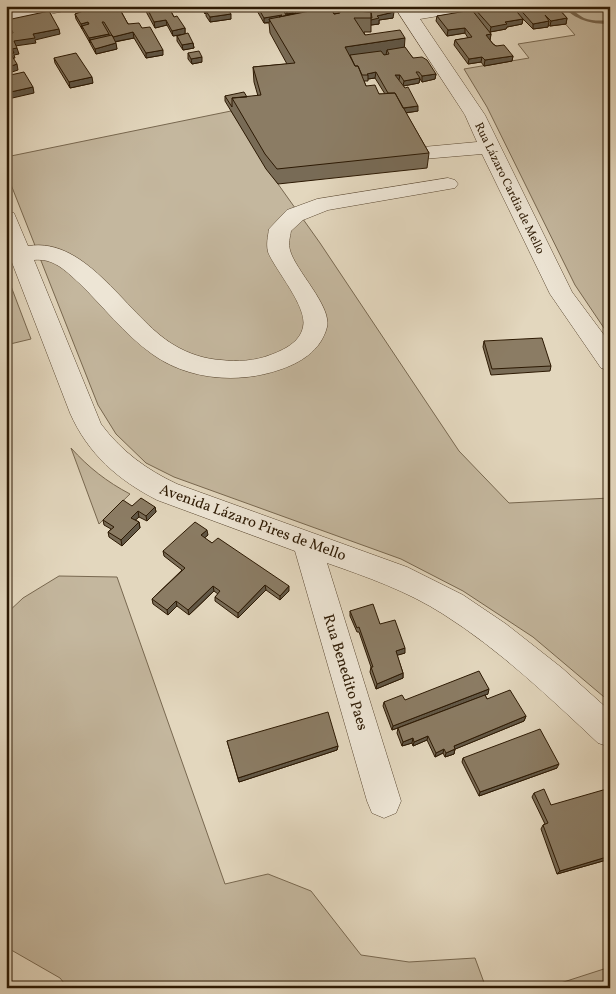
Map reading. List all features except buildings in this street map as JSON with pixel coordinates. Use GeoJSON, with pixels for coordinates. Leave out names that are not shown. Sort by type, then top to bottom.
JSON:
{"type":"FeatureCollection","features":[{"type":"Feature","properties":{"kind":"street"},"geometry":{"type":"LineString","coordinates":[[6,20],[62,6]]}},
{"type":"Feature","properties":{"kind":"street"},"geometry":{"type":"LineString","coordinates":[[405,11],[469,6]]}},
{"type":"Feature","properties":{"kind":"street","name":"Rua Lázaro Cardia de Mello"},"geometry":{"type":"LineString","coordinates":[[405,11],[475,115],[562,294],[610,362]]}},
{"type":"Feature","properties":{"kind":"street"},"geometry":{"type":"LineString","coordinates":[[423,153],[489,147]]}},
{"type":"Feature","properties":{"kind":"street"},"geometry":{"type":"LineString","coordinates":[[21,256],[44,251],[54,253],[65,259],[152,342],[171,355],[192,364],[216,369],[238,371],[256,368],[290,357],[305,346],[314,332],[316,323],[280,251],[278,241],[280,229],[287,221],[295,215],[324,204],[448,184]]}},
{"type":"Feature","properties":{"kind":"street","name":"Avenida Lázaro Pires de Mello"},"geometry":{"type":"LineString","coordinates":[[6,218],[82,413],[90,429],[112,455],[135,474],[167,492],[397,576],[452,604],[495,634],[551,678],[610,732]]}},
{"type":"Feature","properties":{"kind":"street","name":"Rua Benedito Paes"},"geometry":{"type":"LineString","coordinates":[[307,543],[384,801]]}},
{"type":"Feature","properties":{"kind":"shaded area"},"geometry":{"type":"Polygon","coordinates":[[[550,6],[610,6],[610,337],[575,285],[487,107],[464,69],[529,58],[518,44],[575,35],[550,6]]]}},
{"type":"Feature","properties":{"kind":"shaded area"},"geometry":{"type":"Polygon","coordinates":[[[231,111],[278,184],[320,243],[459,451],[509,503],[610,498],[610,702],[533,637],[463,591],[401,559],[174,477],[146,463],[116,434],[98,405],[6,172],[6,157],[231,111]]]}},
{"type":"Feature","properties":{"kind":"shaded area"},"geometry":{"type":"Polygon","coordinates":[[[6,273],[31,339],[6,345],[6,273]]]}},
{"type":"Feature","properties":{"kind":"shaded area"},"geometry":{"type":"Polygon","coordinates":[[[71,448],[98,474],[130,494],[99,524],[71,448]]]}},
{"type":"Feature","properties":{"kind":"shaded area"},"geometry":{"type":"Polygon","coordinates":[[[59,576],[117,577],[225,884],[268,874],[311,891],[361,955],[409,962],[475,958],[486,988],[68,988],[60,978],[6,947],[6,614],[23,598],[59,576]]]}},
{"type":"Feature","properties":{"kind":"shaded area"},"geometry":{"type":"Polygon","coordinates":[[[610,967],[610,988],[545,988],[610,967]]]}},
{"type":"Feature","properties":{"kind":"waterway"},"geometry":{"type":"LineString","coordinates":[[565,6],[585,20],[610,22]]}}]}
